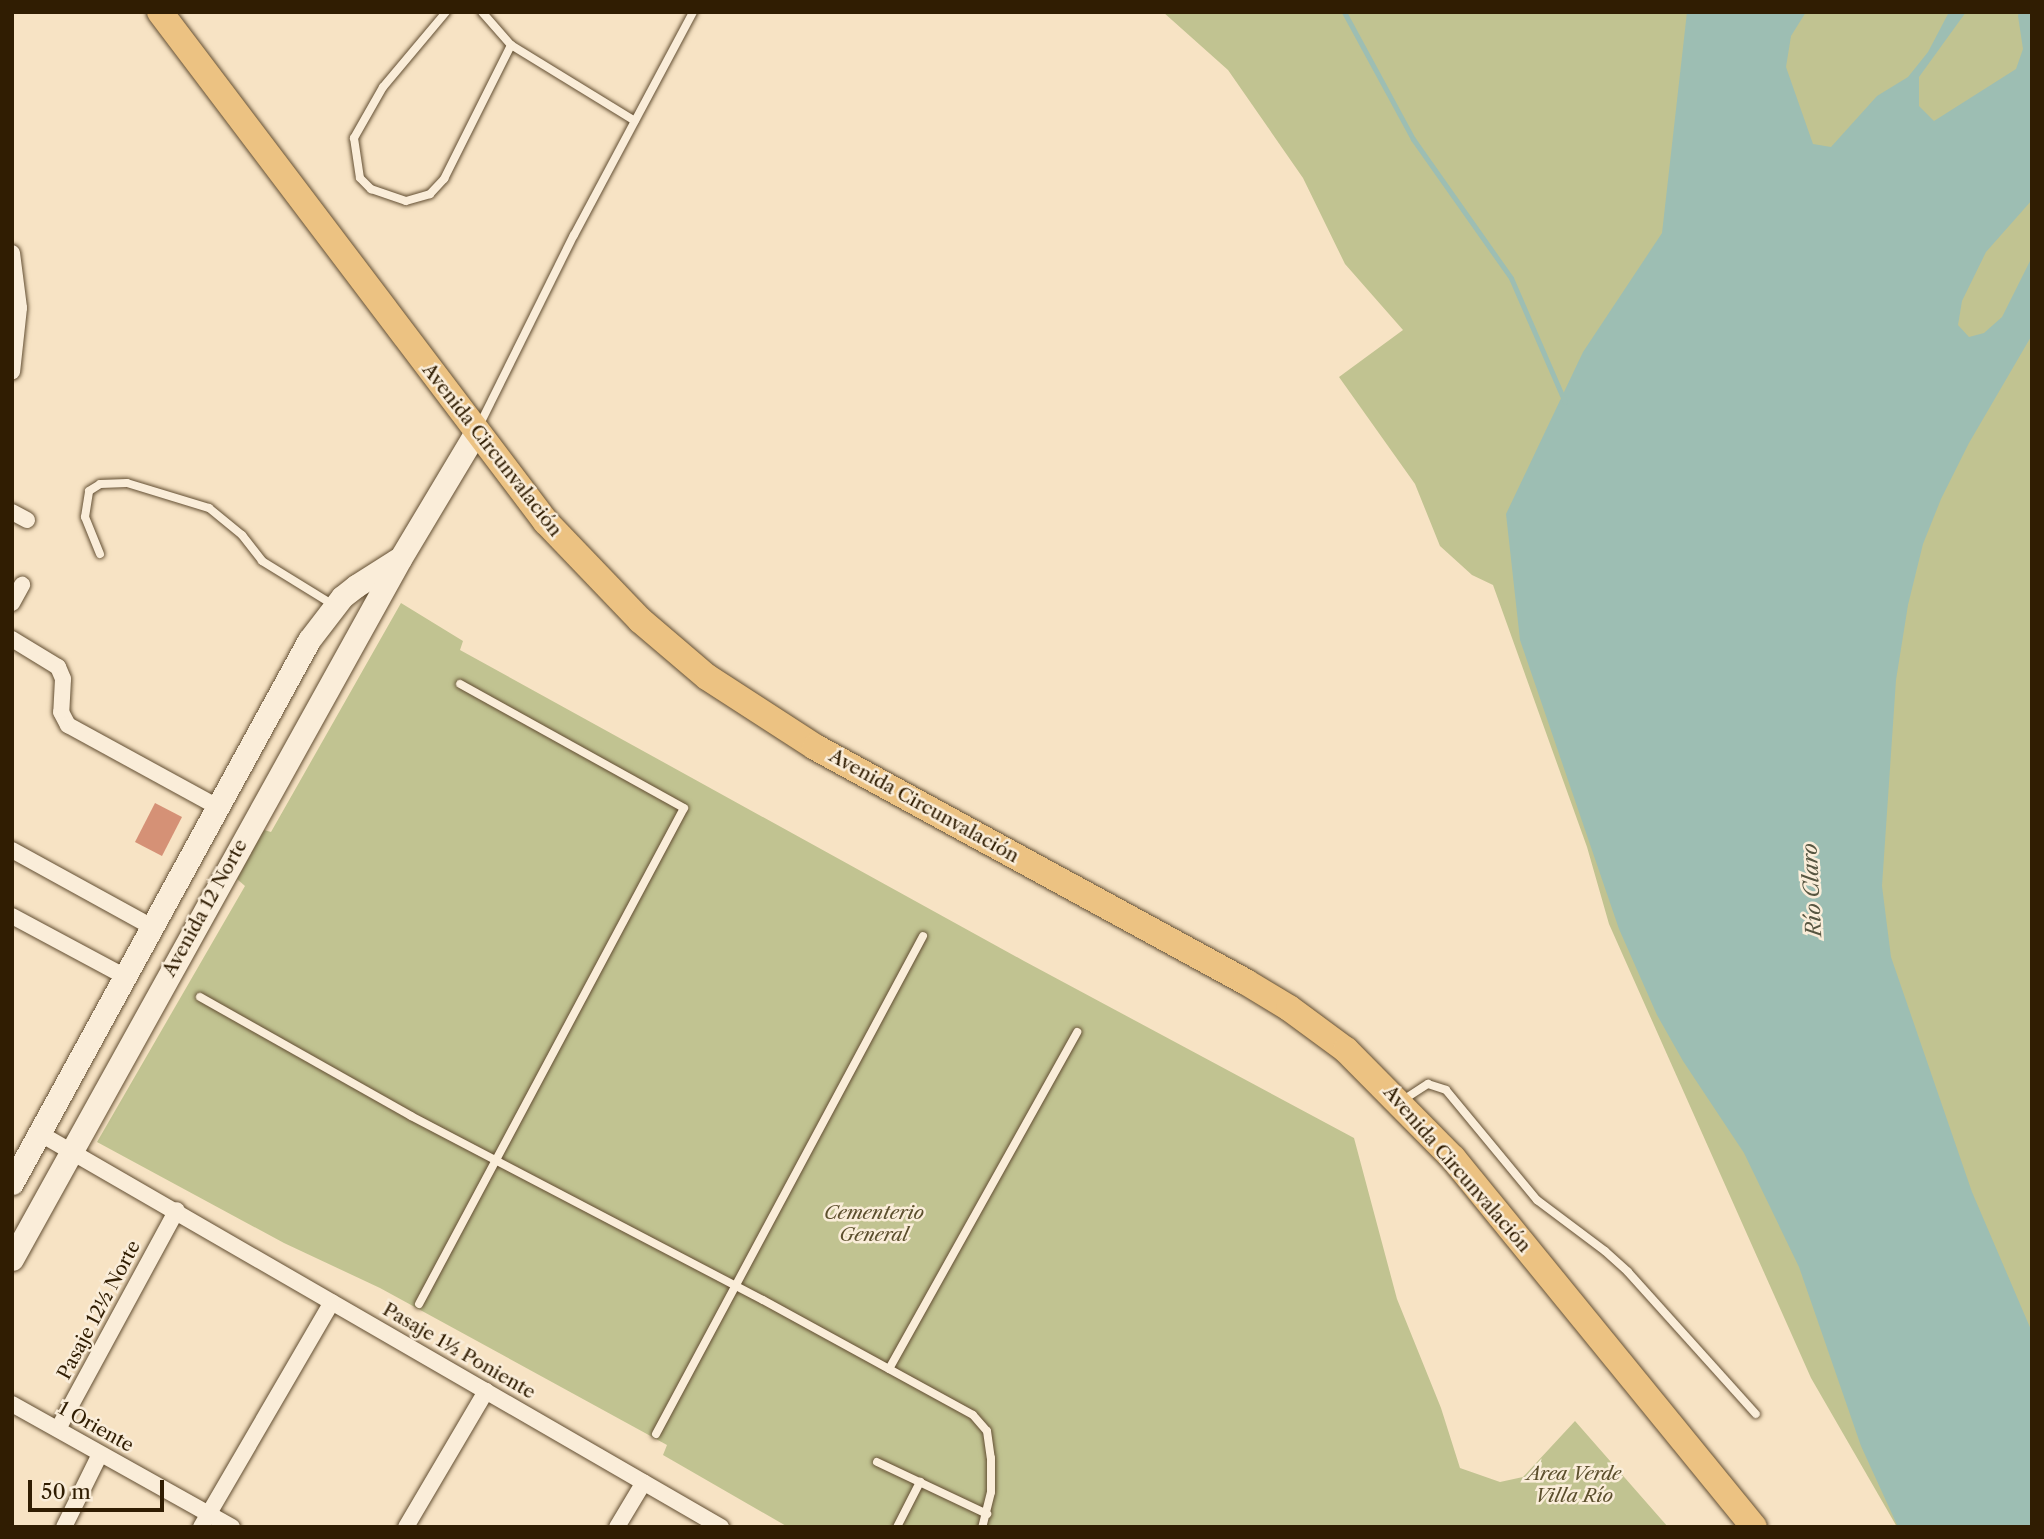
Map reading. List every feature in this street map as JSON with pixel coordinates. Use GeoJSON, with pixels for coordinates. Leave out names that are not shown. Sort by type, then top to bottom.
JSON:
{"type":"FeatureCollection","features":[{"type":"Feature","properties":{"kind":"main road","name":"Avenida Circunvalación"},"geometry":{"type":"LineString","coordinates":[[160,12],[476,432],[576,556],[640,620],[708,677],[815,747],[1289,1007],[1346,1050],[1401,1102],[1453,1158],[1754,1527]]}},
{"type":"Feature","properties":{"kind":"main road","name":"Avenida 12 Norte"},"geometry":{"type":"LineString","coordinates":[[12,1259],[400,559],[476,432]]}},
{"type":"Feature","properties":{"kind":"main road","name":"Avenida 12 Norte"},"geometry":{"type":"LineString","coordinates":[[12,1183],[150,926],[309,640],[334,606],[356,586],[400,559]]}},
{"type":"Feature","properties":{"kind":"main road"},"geometry":{"type":"LineString","coordinates":[[250,745],[285,765]]}},
{"type":"Feature","properties":{"kind":"street"},"geometry":{"type":"LineString","coordinates":[[12,253],[19,309],[12,372]]}},
{"type":"Feature","properties":{"kind":"street"},"geometry":{"type":"LineString","coordinates":[[12,512],[27,520]]}},
{"type":"Feature","properties":{"kind":"street"},"geometry":{"type":"LineString","coordinates":[[12,603],[22,585]]}},
{"type":"Feature","properties":{"kind":"street"},"geometry":{"type":"LineString","coordinates":[[12,639],[58,667],[63,679],[61,712],[68,725],[216,806]]}},
{"type":"Feature","properties":{"kind":"street"},"geometry":{"type":"LineString","coordinates":[[12,850],[150,926]]}},
{"type":"Feature","properties":{"kind":"street"},"geometry":{"type":"LineString","coordinates":[[12,916],[124,976]]}},
{"type":"Feature","properties":{"kind":"street","name":"Pasaje 1½ Poniente"},"geometry":{"type":"LineString","coordinates":[[40,1133],[721,1527]]}},
{"type":"Feature","properties":{"kind":"street","name":"Pasaje 12½ Norte"},"geometry":{"type":"LineString","coordinates":[[58,1429],[177,1210]]}},
{"type":"Feature","properties":{"kind":"street"},"geometry":{"type":"LineString","coordinates":[[205,1520],[332,1302]]}},
{"type":"Feature","properties":{"kind":"street"},"geometry":{"type":"LineString","coordinates":[[405,1527],[486,1391]]}},
{"type":"Feature","properties":{"kind":"street","name":"1 Oriente"},"geometry":{"type":"LineString","coordinates":[[12,1404],[100,1454],[205,1520],[232,1527]]}},
{"type":"Feature","properties":{"kind":"street"},"geometry":{"type":"LineString","coordinates":[[64,1527],[100,1454]]}},
{"type":"Feature","properties":{"kind":"street"},"geometry":{"type":"LineString","coordinates":[[617,1527],[644,1482]]}},
{"type":"Feature","properties":{"kind":"lane"},"geometry":{"type":"LineString","coordinates":[[446,12],[383,87],[354,138],[360,178],[371,189],[407,201],[430,194],[444,179],[511,45]]}},
{"type":"Feature","properties":{"kind":"lane"},"geometry":{"type":"LineString","coordinates":[[482,12],[511,45],[635,121]]}},
{"type":"Feature","properties":{"kind":"lane"},"geometry":{"type":"LineString","coordinates":[[476,432],[693,12]]}},
{"type":"Feature","properties":{"kind":"lane"},"geometry":{"type":"LineString","coordinates":[[100,554],[88,530],[85,517],[89,491],[100,484],[127,483],[209,508],[242,535],[262,561],[334,606]]}},
{"type":"Feature","properties":{"kind":"lane"},"geometry":{"type":"LineString","coordinates":[[418,1304],[684,808],[460,684]]}},
{"type":"Feature","properties":{"kind":"lane"},"geometry":{"type":"LineString","coordinates":[[656,1434],[923,936]]}},
{"type":"Feature","properties":{"kind":"lane"},"geometry":{"type":"LineString","coordinates":[[200,998],[496,1160],[889,1368],[981,1423],[987,1431],[992,1492],[982,1527]]}},
{"type":"Feature","properties":{"kind":"lane"},"geometry":{"type":"LineString","coordinates":[[889,1368],[1077,1031]]}},
{"type":"Feature","properties":{"kind":"lane"},"geometry":{"type":"LineString","coordinates":[[1401,1102],[1429,1084],[1446,1090],[1537,1200],[1605,1251],[1628,1272],[1756,1414]]}},
{"type":"Feature","properties":{"kind":"lane"},"geometry":{"type":"LineString","coordinates":[[877,1462],[986,1514]]}},
{"type":"Feature","properties":{"kind":"lane"},"geometry":{"type":"LineString","coordinates":[[897,1527],[920,1482]]}},
{"type":"Feature","properties":{"kind":"green space"},"geometry":{"type":"Polygon","coordinates":[[[1163,12],[2032,12],[2032,1527],[1897,1527],[1811,1378],[1609,924],[1587,847],[1493,585],[1472,575],[1440,546],[1415,484],[1339,377],[1403,330],[1345,264],[1303,178],[1228,70],[1163,12]]]}},
{"type":"Feature","properties":{"kind":"green space","name":"Cementerio General"},"geometry":{"type":"Polygon","coordinates":[[[401,603],[463,641],[460,650],[1024,961],[1354,1138],[1397,1299],[1441,1408],[1460,1468],[1500,1482],[1523,1477],[1575,1421],[1668,1527],[788,1527],[663,1455],[667,1445],[380,1288],[284,1243],[97,1142],[245,886],[237,879],[264,830],[271,832],[401,603]]]}},
{"type":"Feature","properties":{"kind":"water","name":"Río Claro"},"geometry":{"type":"Polygon","coordinates":[[[1687,12],[1806,12],[1791,36],[1786,67],[1813,144],[1831,147],[1877,96],[1908,77],[1928,52],[1949,12],[1966,12],[1919,77],[1919,106],[1934,121],[2016,69],[2023,49],[2019,12],[2032,12],[2032,200],[1986,252],[1962,301],[1958,325],[1969,337],[1984,333],[2002,317],[2032,257],[2032,335],[1969,443],[1941,499],[1923,544],[1908,605],[1896,680],[1882,886],[1891,957],[1972,1192],[2032,1332],[2032,1527],[1898,1527],[1861,1446],[1799,1267],[1744,1153],[1683,1061],[1657,1015],[1619,929],[1520,640],[1506,514],[1583,352],[1662,233],[1687,12]]]}},
{"type":"Feature","properties":{"kind":"building"},"geometry":{"type":"Polygon","coordinates":[[[155,803],[182,817],[162,856],[135,842],[155,803]]]}},
{"type":"Feature","properties":{"kind":"waterway"},"geometry":{"type":"LineString","coordinates":[[1344,12],[1413,139],[1511,278],[1565,402]]}},
{"type":"Feature","properties":{"kind":"park label","name":"Area Verde Villa Río"},"geometry":{"type":"Point","coordinates":[1574,1485]}}]}
